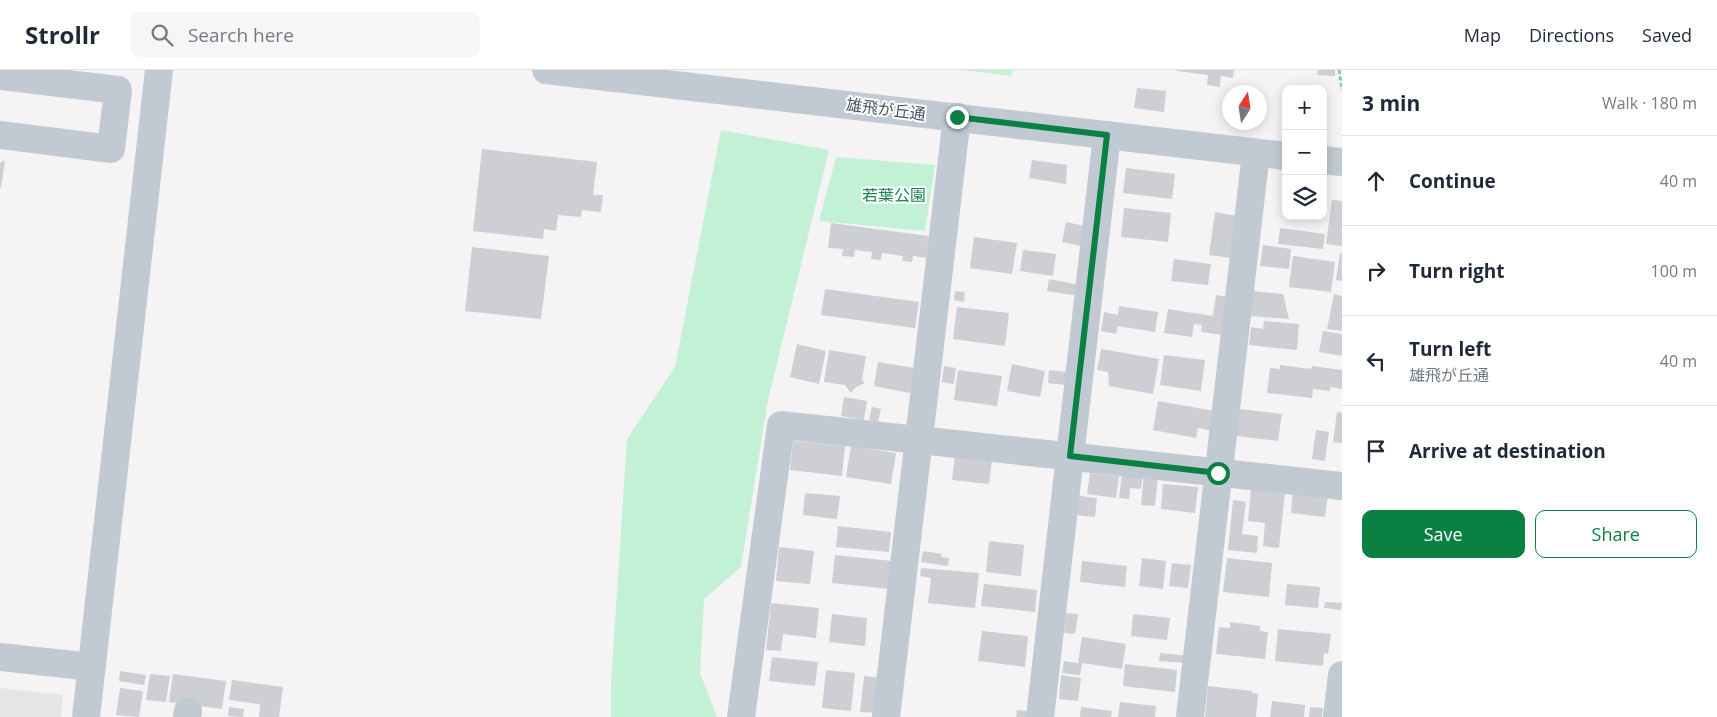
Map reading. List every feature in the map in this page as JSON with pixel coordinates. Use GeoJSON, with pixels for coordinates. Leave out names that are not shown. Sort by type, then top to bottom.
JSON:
{"type":"FeatureCollection","features":[{"type":"Feature","properties":{"kind":"street"},"geometry":{"type":"LineString","coordinates":[[86,717],[159,70]]}},
{"type":"Feature","properties":{"kind":"street","name":"雄飛が丘通"},"geometry":{"type":"LineString","coordinates":[[546,70],[1282,156]]}},
{"type":"Feature","properties":{"kind":"street"},"geometry":{"type":"LineString","coordinates":[[0,76],[118,90],[111,149],[0,135]]}},
{"type":"Feature","properties":{"kind":"street"},"geometry":{"type":"LineString","coordinates":[[886,717],[957,117]]}},
{"type":"Feature","properties":{"kind":"street"},"geometry":{"type":"LineString","coordinates":[[1040,717],[1107,135]]}},
{"type":"Feature","properties":{"kind":"street"},"geometry":{"type":"LineString","coordinates":[[1190,717],[1256,153]]}},
{"type":"Feature","properties":{"kind":"street"},"geometry":{"type":"LineString","coordinates":[[1327,160],[1342,162]]}},
{"type":"Feature","properties":{"kind":"street"},"geometry":{"type":"LineString","coordinates":[[741,717],[781,425],[1342,486]]}},
{"type":"Feature","properties":{"kind":"street"},"geometry":{"type":"LineString","coordinates":[[0,657],[92,667]]}},
{"type":"Feature","properties":{"kind":"street"},"geometry":{"type":"LineString","coordinates":[[1337,717],[1342,675]]}},
{"type":"Feature","properties":{"kind":"path"},"geometry":{"type":"LineString","coordinates":[[1339,70],[1342,90]]}},
{"type":"Feature","properties":{"kind":"shaded area"},"geometry":{"type":"Polygon","coordinates":[[[0,688],[63,695],[61,717],[0,717],[0,688]]]}},
{"type":"Feature","properties":{"kind":"green space"},"geometry":{"type":"Polygon","coordinates":[[[963,70],[1013,70],[1011,76],[963,70]]]}},
{"type":"Feature","properties":{"kind":"green space"},"geometry":{"type":"Polygon","coordinates":[[[721,130],[829,150],[768,400],[741,567],[704,599],[700,673],[717,717],[611,717],[611,684],[627,439],[675,367],[721,130]]]}},
{"type":"Feature","properties":{"kind":"green space","name":"若葉公園"},"geometry":{"type":"Polygon","coordinates":[[[836,157],[935,165],[925,231],[819,221],[836,157]]]}},
{"type":"Feature","properties":{"kind":"building"},"geometry":{"type":"Polygon","coordinates":[[[1177,70],[1234,70],[1233,78],[1221,76],[1220,87],[1207,85],[1208,75],[1177,70]]]}},
{"type":"Feature","properties":{"kind":"building"},"geometry":{"type":"Polygon","coordinates":[[[1318,70],[1335,70],[1335,76],[1317,75],[1318,70]]]}},
{"type":"Feature","properties":{"kind":"building"},"geometry":{"type":"Polygon","coordinates":[[[1137,88],[1166,91],[1164,112],[1134,108],[1137,88]]]}},
{"type":"Feature","properties":{"kind":"building"},"geometry":{"type":"Polygon","coordinates":[[[482,149],[597,162],[593,195],[603,195],[601,212],[582,210],[581,217],[558,215],[556,231],[544,229],[543,239],[473,231],[482,149]]]}},
{"type":"Feature","properties":{"kind":"building"},"geometry":{"type":"Polygon","coordinates":[[[5,160],[1,188],[0,188],[0,163],[5,160]]]}},
{"type":"Feature","properties":{"kind":"building"},"geometry":{"type":"Polygon","coordinates":[[[1032,160],[1067,165],[1066,184],[1029,178],[1032,160]]]}},
{"type":"Feature","properties":{"kind":"building"},"geometry":{"type":"Polygon","coordinates":[[[1126,168],[1175,174],[1172,199],[1123,193],[1126,168]]]}},
{"type":"Feature","properties":{"kind":"building"},"geometry":{"type":"Polygon","coordinates":[[[1332,200],[1342,201],[1342,246],[1326,244],[1332,200]]]}},
{"type":"Feature","properties":{"kind":"building"},"geometry":{"type":"Polygon","coordinates":[[[1124,208],[1171,213],[1168,242],[1121,237],[1124,208]]]}},
{"type":"Feature","properties":{"kind":"building"},"geometry":{"type":"Polygon","coordinates":[[[1215,212],[1237,216],[1231,258],[1209,255],[1215,212]]]}},
{"type":"Feature","properties":{"kind":"building"},"geometry":{"type":"Polygon","coordinates":[[[1066,222],[1085,226],[1081,246],[1062,242],[1066,222]]]}},
{"type":"Feature","properties":{"kind":"building"},"geometry":{"type":"Polygon","coordinates":[[[831,223],[929,236],[926,258],[913,256],[912,262],[902,261],[903,256],[882,253],[881,260],[871,259],[872,252],[855,250],[854,257],[842,256],[843,249],[828,248],[831,223]]]}},
{"type":"Feature","properties":{"kind":"building"},"geometry":{"type":"Polygon","coordinates":[[[1280,228],[1325,234],[1323,249],[1278,244],[1280,228]]]}},
{"type":"Feature","properties":{"kind":"building"},"geometry":{"type":"Polygon","coordinates":[[[974,237],[1017,243],[1012,274],[970,268],[974,237]]]}},
{"type":"Feature","properties":{"kind":"building"},"geometry":{"type":"Polygon","coordinates":[[[1263,245],[1291,249],[1289,269],[1260,266],[1263,245]]]}},
{"type":"Feature","properties":{"kind":"building"},"geometry":{"type":"Polygon","coordinates":[[[472,247],[549,256],[541,319],[465,311],[472,247]]]}},
{"type":"Feature","properties":{"kind":"building"},"geometry":{"type":"Polygon","coordinates":[[[1023,250],[1056,254],[1053,276],[1020,271],[1023,250]]]}},
{"type":"Feature","properties":{"kind":"building"},"geometry":{"type":"Polygon","coordinates":[[[1340,253],[1342,253],[1342,281],[1336,280],[1340,253]]]}},
{"type":"Feature","properties":{"kind":"building"},"geometry":{"type":"Polygon","coordinates":[[[1293,256],[1335,262],[1331,292],[1289,287],[1293,256]]]}},
{"type":"Feature","properties":{"kind":"building"},"geometry":{"type":"Polygon","coordinates":[[[1174,259],[1211,264],[1208,285],[1171,281],[1174,259]]]}},
{"type":"Feature","properties":{"kind":"building"},"geometry":{"type":"Polygon","coordinates":[[[1049,279],[1080,285],[1078,296],[1047,291],[1049,279]]]}},
{"type":"Feature","properties":{"kind":"building"},"geometry":{"type":"Polygon","coordinates":[[[825,289],[919,302],[915,328],[821,315],[825,289]]]}},
{"type":"Feature","properties":{"kind":"building"},"geometry":{"type":"Polygon","coordinates":[[[955,291],[965,292],[964,302],[954,300],[955,291]]]}},
{"type":"Feature","properties":{"kind":"building"},"geometry":{"type":"Polygon","coordinates":[[[1253,291],[1283,294],[1289,319],[1251,316],[1253,291]]]}},
{"type":"Feature","properties":{"kind":"building"},"geometry":{"type":"Polygon","coordinates":[[[1334,294],[1342,296],[1342,331],[1327,329],[1334,294]]]}},
{"type":"Feature","properties":{"kind":"building"},"geometry":{"type":"Polygon","coordinates":[[[1216,295],[1229,297],[1223,335],[1201,332],[1202,325],[1194,324],[1192,337],[1164,333],[1168,309],[1213,316],[1216,295]]]}},
{"type":"Feature","properties":{"kind":"building"},"geometry":{"type":"Polygon","coordinates":[[[1119,306],[1158,312],[1155,332],[1118,326],[1116,334],[1101,331],[1104,312],[1118,315],[1119,306]]]}},
{"type":"Feature","properties":{"kind":"building"},"geometry":{"type":"Polygon","coordinates":[[[957,307],[1009,313],[1005,346],[953,339],[957,307]]]}},
{"type":"Feature","properties":{"kind":"building"},"geometry":{"type":"Polygon","coordinates":[[[1264,321],[1299,324],[1297,350],[1249,345],[1251,327],[1263,329],[1264,321]]]}},
{"type":"Feature","properties":{"kind":"building"},"geometry":{"type":"Polygon","coordinates":[[[1323,331],[1342,334],[1342,356],[1319,352],[1323,331]]]}},
{"type":"Feature","properties":{"kind":"building"},"geometry":{"type":"Polygon","coordinates":[[[797,344],[826,351],[819,384],[790,377],[797,344]]]}},
{"type":"Feature","properties":{"kind":"building"},"geometry":{"type":"Polygon","coordinates":[[[1101,349],[1159,359],[1153,394],[1109,386],[1108,372],[1097,370],[1101,349]]]}},
{"type":"Feature","properties":{"kind":"building"},"geometry":{"type":"Polygon","coordinates":[[[829,350],[866,356],[862,380],[865,383],[856,387],[851,393],[845,385],[824,382],[829,350]]]}},
{"type":"Feature","properties":{"kind":"building"},"geometry":{"type":"Polygon","coordinates":[[[1164,355],[1205,360],[1201,391],[1160,385],[1164,355]]]}},
{"type":"Feature","properties":{"kind":"building"},"geometry":{"type":"Polygon","coordinates":[[[878,362],[915,368],[910,393],[874,386],[878,362]]]}},
{"type":"Feature","properties":{"kind":"building"},"geometry":{"type":"Polygon","coordinates":[[[1012,364],[1045,371],[1040,397],[1007,391],[1012,364]]]}},
{"type":"Feature","properties":{"kind":"building"},"geometry":{"type":"Polygon","coordinates":[[[1280,365],[1311,369],[1312,366],[1342,370],[1342,389],[1330,387],[1330,391],[1313,389],[1312,398],[1267,393],[1270,368],[1280,369],[1280,365]]]}},
{"type":"Feature","properties":{"kind":"building"},"geometry":{"type":"Polygon","coordinates":[[[944,366],[956,368],[954,384],[942,382],[944,366]]]}},
{"type":"Feature","properties":{"kind":"building"},"geometry":{"type":"Polygon","coordinates":[[[958,370],[1002,376],[997,406],[954,400],[958,370]]]}},
{"type":"Feature","properties":{"kind":"building"},"geometry":{"type":"Polygon","coordinates":[[[1049,370],[1067,372],[1065,385],[1048,383],[1049,370]]]}},
{"type":"Feature","properties":{"kind":"building"},"geometry":{"type":"Polygon","coordinates":[[[844,397],[867,401],[864,420],[841,416],[844,397]]]}},
{"type":"Feature","properties":{"kind":"building"},"geometry":{"type":"Polygon","coordinates":[[[1158,401],[1215,411],[1212,431],[1198,428],[1196,438],[1153,430],[1158,401]]]}},
{"type":"Feature","properties":{"kind":"building"},"geometry":{"type":"Polygon","coordinates":[[[872,407],[881,409],[878,422],[869,420],[872,407]]]}},
{"type":"Feature","properties":{"kind":"building"},"geometry":{"type":"Polygon","coordinates":[[[1239,409],[1282,414],[1278,441],[1236,436],[1239,409]]]}},
{"type":"Feature","properties":{"kind":"building"},"geometry":{"type":"Polygon","coordinates":[[[1337,412],[1342,413],[1342,443],[1333,442],[1337,412]]]}},
{"type":"Feature","properties":{"kind":"building"},"geometry":{"type":"Polygon","coordinates":[[[1316,430],[1329,432],[1325,461],[1312,459],[1316,430]]]}},
{"type":"Feature","properties":{"kind":"building"},"geometry":{"type":"Polygon","coordinates":[[[793,441],[845,446],[842,476],[790,470],[793,441]]]}},
{"type":"Feature","properties":{"kind":"building"},"geometry":{"type":"Polygon","coordinates":[[[851,446],[896,453],[891,484],[846,477],[851,446]]]}},
{"type":"Feature","properties":{"kind":"building"},"geometry":{"type":"Polygon","coordinates":[[[955,455],[992,459],[989,484],[952,480],[955,455]]]}},
{"type":"Feature","properties":{"kind":"building"},"geometry":{"type":"Polygon","coordinates":[[[1090,473],[1119,476],[1116,498],[1087,494],[1090,473]]]}},
{"type":"Feature","properties":{"kind":"building"},"geometry":{"type":"Polygon","coordinates":[[[1122,473],[1143,475],[1141,489],[1130,488],[1129,499],[1119,498],[1122,473]]]}},
{"type":"Feature","properties":{"kind":"building"},"geometry":{"type":"Polygon","coordinates":[[[1144,474],[1158,476],[1155,506],[1141,505],[1144,474]]]}},
{"type":"Feature","properties":{"kind":"building"},"geometry":{"type":"Polygon","coordinates":[[[1163,484],[1198,487],[1195,513],[1161,509],[1163,484]]]}},
{"type":"Feature","properties":{"kind":"building"},"geometry":{"type":"Polygon","coordinates":[[[1251,489],[1285,493],[1279,548],[1263,546],[1265,523],[1248,521],[1251,489]]]}},
{"type":"Feature","properties":{"kind":"building"},"geometry":{"type":"Polygon","coordinates":[[[1293,490],[1328,494],[1325,517],[1291,513],[1293,490]]]}},
{"type":"Feature","properties":{"kind":"building"},"geometry":{"type":"Polygon","coordinates":[[[805,493],[840,496],[837,519],[803,515],[805,493]]]}},
{"type":"Feature","properties":{"kind":"building"},"geometry":{"type":"Polygon","coordinates":[[[1079,496],[1097,498],[1095,517],[1076,515],[1079,496]]]}},
{"type":"Feature","properties":{"kind":"building"},"geometry":{"type":"Polygon","coordinates":[[[1233,500],[1246,502],[1242,534],[1258,536],[1257,553],[1228,550],[1233,500]]]}},
{"type":"Feature","properties":{"kind":"building"},"geometry":{"type":"Polygon","coordinates":[[[838,526],[891,532],[889,552],[836,547],[838,526]]]}},
{"type":"Feature","properties":{"kind":"building"},"geometry":{"type":"Polygon","coordinates":[[[989,541],[1024,545],[1021,576],[986,572],[989,541]]]}},
{"type":"Feature","properties":{"kind":"building"},"geometry":{"type":"Polygon","coordinates":[[[779,547],[814,551],[810,584],[776,581],[779,547]]]}},
{"type":"Feature","properties":{"kind":"building"},"geometry":{"type":"Polygon","coordinates":[[[923,551],[942,554],[941,557],[949,558],[948,566],[921,562],[923,551]]]}},
{"type":"Feature","properties":{"kind":"building"},"geometry":{"type":"Polygon","coordinates":[[[835,555],[892,561],[889,589],[832,583],[835,555]]]}},
{"type":"Feature","properties":{"kind":"building"},"geometry":{"type":"Polygon","coordinates":[[[1142,558],[1166,561],[1163,589],[1139,586],[1142,558]]]}},
{"type":"Feature","properties":{"kind":"building"},"geometry":{"type":"Polygon","coordinates":[[[1227,558],[1272,563],[1269,597],[1223,592],[1227,558]]]}},
{"type":"Feature","properties":{"kind":"building"},"geometry":{"type":"Polygon","coordinates":[[[1082,561],[1127,566],[1125,587],[1080,582],[1082,561]]]}},
{"type":"Feature","properties":{"kind":"building"},"geometry":{"type":"Polygon","coordinates":[[[1172,563],[1191,565],[1188,588],[1169,586],[1172,563]]]}},
{"type":"Feature","properties":{"kind":"building"},"geometry":{"type":"Polygon","coordinates":[[[921,568],[979,573],[975,608],[928,603],[931,578],[920,576],[921,568]]]}},
{"type":"Feature","properties":{"kind":"building"},"geometry":{"type":"Polygon","coordinates":[[[984,584],[1037,590],[1035,612],[981,606],[984,584]]]}},
{"type":"Feature","properties":{"kind":"building"},"geometry":{"type":"Polygon","coordinates":[[[1287,584],[1320,587],[1318,608],[1285,605],[1287,584]]]}},
{"type":"Feature","properties":{"kind":"building"},"geometry":{"type":"Polygon","coordinates":[[[1325,602],[1342,603],[1341,610],[1324,608],[1325,602]]]}},
{"type":"Feature","properties":{"kind":"building"},"geometry":{"type":"Polygon","coordinates":[[[771,603],[819,608],[816,638],[783,634],[781,651],[766,650],[771,603]]]}},
{"type":"Feature","properties":{"kind":"building"},"geometry":{"type":"Polygon","coordinates":[[[1066,613],[1078,614],[1075,634],[1064,633],[1066,613]]]}},
{"type":"Feature","properties":{"kind":"building"},"geometry":{"type":"Polygon","coordinates":[[[832,614],[867,618],[865,646],[829,642],[832,614]]]}},
{"type":"Feature","properties":{"kind":"building"},"geometry":{"type":"Polygon","coordinates":[[[1133,614],[1170,618],[1167,640],[1131,636],[1133,614]]]}},
{"type":"Feature","properties":{"kind":"building"},"geometry":{"type":"Polygon","coordinates":[[[1230,622],[1260,626],[1260,631],[1268,632],[1265,659],[1216,654],[1219,627],[1230,628],[1230,622]]]}},
{"type":"Feature","properties":{"kind":"building"},"geometry":{"type":"Polygon","coordinates":[[[1278,629],[1331,634],[1328,654],[1324,653],[1323,666],[1275,661],[1278,629]]]}},
{"type":"Feature","properties":{"kind":"building"},"geometry":{"type":"Polygon","coordinates":[[[982,631],[1028,636],[1025,667],[978,661],[982,631]]]}},
{"type":"Feature","properties":{"kind":"building"},"geometry":{"type":"Polygon","coordinates":[[[1082,637],[1126,644],[1122,669],[1082,663],[1080,675],[1062,673],[1064,661],[1078,663],[1082,637]]]}},
{"type":"Feature","properties":{"kind":"building"},"geometry":{"type":"Polygon","coordinates":[[[1160,653],[1188,656],[1187,663],[1159,661],[1160,653]]]}},
{"type":"Feature","properties":{"kind":"building"},"geometry":{"type":"Polygon","coordinates":[[[772,657],[818,662],[815,686],[769,681],[772,657]]]}},
{"type":"Feature","properties":{"kind":"building"},"geometry":{"type":"Polygon","coordinates":[[[1125,664],[1177,670],[1175,692],[1123,686],[1125,664]]]}},
{"type":"Feature","properties":{"kind":"building"},"geometry":{"type":"Polygon","coordinates":[[[826,670],[855,673],[851,711],[822,708],[826,670]]]}},
{"type":"Feature","properties":{"kind":"building"},"geometry":{"type":"Polygon","coordinates":[[[120,671],[146,675],[144,685],[119,681],[120,671]]]}},
{"type":"Feature","properties":{"kind":"building"},"geometry":{"type":"Polygon","coordinates":[[[150,674],[170,676],[166,702],[146,700],[150,674]]]}},
{"type":"Feature","properties":{"kind":"building"},"geometry":{"type":"Polygon","coordinates":[[[173,674],[226,681],[222,709],[169,702],[173,674]]]}},
{"type":"Feature","properties":{"kind":"building"},"geometry":{"type":"Polygon","coordinates":[[[1061,675],[1081,678],[1078,701],[1059,699],[1061,675]]]}},
{"type":"Feature","properties":{"kind":"building"},"geometry":{"type":"Polygon","coordinates":[[[864,676],[883,678],[879,713],[860,712],[864,676]]]}},
{"type":"Feature","properties":{"kind":"building"},"geometry":{"type":"Polygon","coordinates":[[[232,680],[283,687],[279,717],[259,717],[260,704],[229,700],[232,680]]]}},
{"type":"Feature","properties":{"kind":"building"},"geometry":{"type":"Polygon","coordinates":[[[1208,686],[1252,691],[1252,693],[1258,694],[1256,717],[1205,717],[1208,686]]]}},
{"type":"Feature","properties":{"kind":"building"},"geometry":{"type":"Polygon","coordinates":[[[120,688],[143,691],[139,717],[116,715],[120,688]]]}},
{"type":"Feature","properties":{"kind":"building"},"geometry":{"type":"Polygon","coordinates":[[[1272,701],[1305,705],[1304,717],[1270,717],[1272,701]]]}},
{"type":"Feature","properties":{"kind":"building"},"geometry":{"type":"Polygon","coordinates":[[[1120,702],[1156,706],[1155,717],[1118,717],[1120,702]]]}},
{"type":"Feature","properties":{"kind":"building"},"geometry":{"type":"Polygon","coordinates":[[[229,707],[244,709],[243,717],[228,716],[229,707]]]}},
{"type":"Feature","properties":{"kind":"building"},"geometry":{"type":"Polygon","coordinates":[[[1081,707],[1112,711],[1111,717],[1080,717],[1081,707]]]}},
{"type":"Feature","properties":{"kind":"building"},"geometry":{"type":"Polygon","coordinates":[[[1310,707],[1323,708],[1322,717],[1309,717],[1310,707]]]}},
{"type":"Feature","properties":{"kind":"building"},"geometry":{"type":"Polygon","coordinates":[[[1017,710],[1029,711],[1029,717],[1016,717],[1017,710]]]}},
{"type":"Feature","properties":{"kind":"route"},"geometry":{"type":"LineString","coordinates":[[957,117],[1107,135],[1070,456],[1218,473]]}}]}
